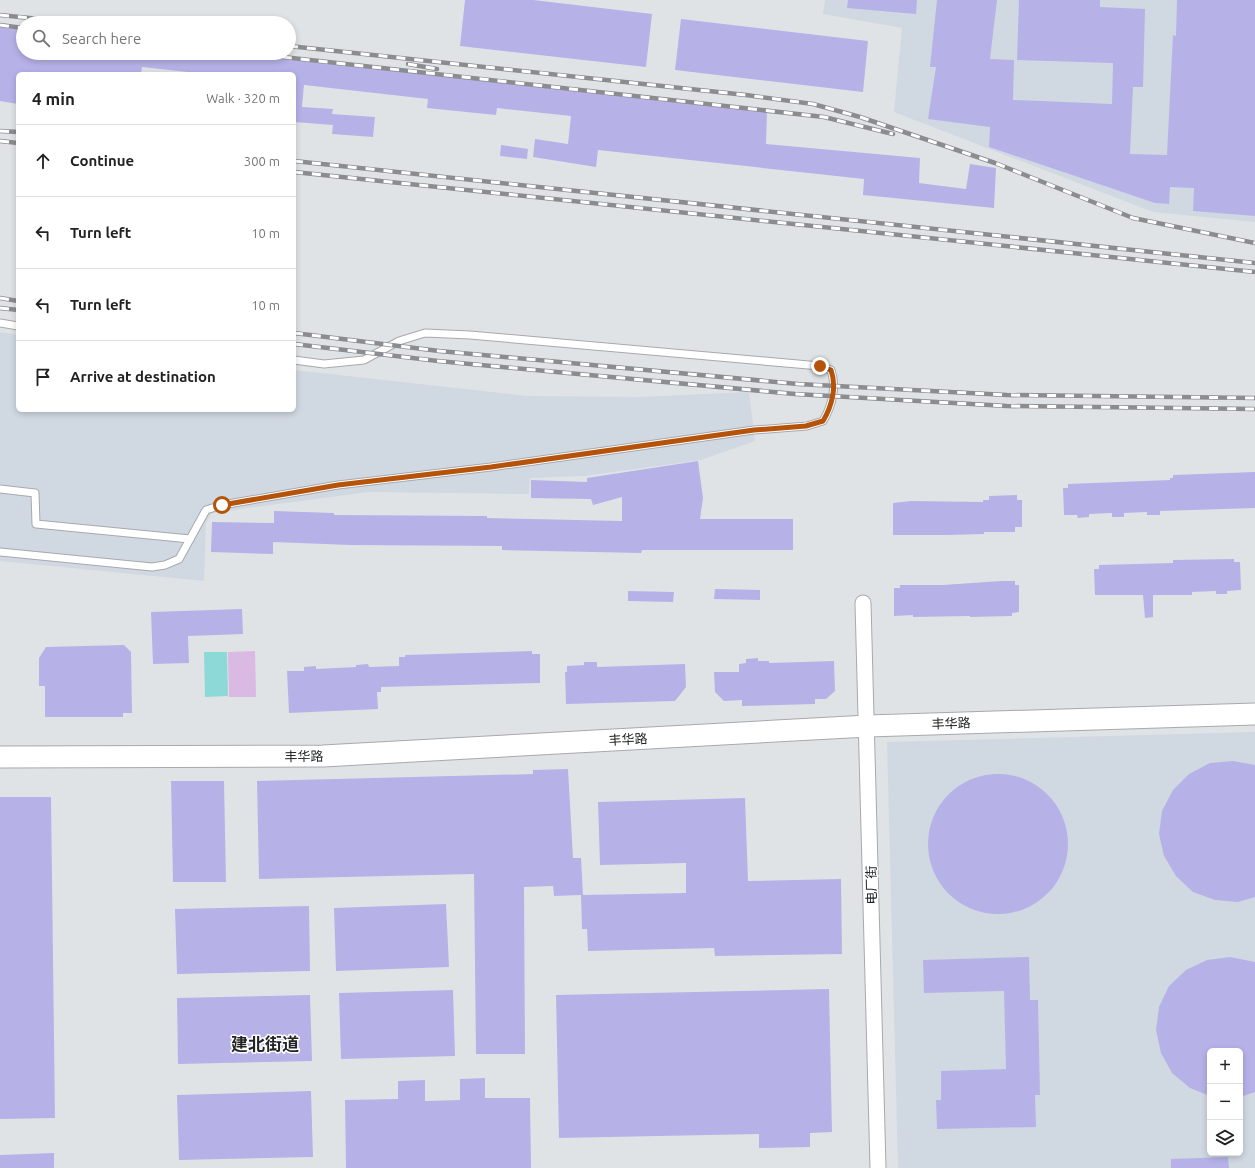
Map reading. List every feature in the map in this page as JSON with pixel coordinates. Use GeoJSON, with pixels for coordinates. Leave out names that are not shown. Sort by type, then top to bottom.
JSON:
{"type":"FeatureCollection","features":[{"type":"Feature","properties":{"kind":"street","name":"电厂街"},"geometry":{"type":"LineString","coordinates":[[863,603],[868,726],[878,1168]]}},
{"type":"Feature","properties":{"kind":"street","name":"丰华路"},"geometry":{"type":"LineString","coordinates":[[0,757],[323,756],[868,726],[1255,714]]}},
{"type":"Feature","properties":{"kind":"lane"},"geometry":{"type":"LineString","coordinates":[[0,323],[16,326]]}},
{"type":"Feature","properties":{"kind":"lane"},"geometry":{"type":"LineString","coordinates":[[0,552],[152,568],[165,565],[179,559],[206,510],[222,505],[338,485],[498,466],[754,430],[806,426],[823,421],[830,410],[835,380],[831,370],[820,366],[470,335],[425,333],[399,340],[364,360],[324,364],[296,360]]}},
{"type":"Feature","properties":{"kind":"lane"},"geometry":{"type":"LineString","coordinates":[[0,489],[35,493],[36,524],[190,539]]}},
{"type":"Feature","properties":{"kind":"shaded area"},"geometry":{"type":"Polygon","coordinates":[[[825,0],[1255,0],[1255,222],[1153,212],[894,112],[902,28],[823,14],[825,0]]]}},
{"type":"Feature","properties":{"kind":"shaded area"},"geometry":{"type":"Polygon","coordinates":[[[0,332],[16,335],[16,412],[296,412],[296,370],[527,396],[641,397],[749,392],[755,441],[701,460],[584,476],[530,478],[529,494],[368,492],[212,513],[206,523],[204,581],[0,561],[0,332]]]}},
{"type":"Feature","properties":{"kind":"shaded area"},"geometry":{"type":"Polygon","coordinates":[[[255,651],[256,697],[229,697],[228,652],[255,651]]]}},
{"type":"Feature","properties":{"kind":"shaded area"},"geometry":{"type":"Polygon","coordinates":[[[1255,732],[1255,1168],[898,1168],[887,742],[1255,732]]]}},
{"type":"Feature","properties":{"kind":"water"},"geometry":{"type":"Polygon","coordinates":[[[204,652],[227,652],[228,696],[205,697],[204,652]]]}},
{"type":"Feature","properties":{"kind":"building"},"geometry":{"type":"Polygon","coordinates":[[[465,0],[533,0],[652,14],[646,67],[460,46],[465,0]]]}},
{"type":"Feature","properties":{"kind":"building"},"geometry":{"type":"Polygon","coordinates":[[[848,0],[917,0],[916,14],[847,8],[848,0]]]}},
{"type":"Feature","properties":{"kind":"building"},"geometry":{"type":"Polygon","coordinates":[[[937,0],[997,0],[990,59],[1014,60],[1013,100],[1112,104],[1113,63],[1017,60],[1019,0],[1100,0],[1100,7],[1145,9],[1143,87],[1133,87],[1130,154],[1167,155],[1173,35],[1176,36],[1177,0],[1255,0],[1255,216],[1193,211],[1194,188],[1170,187],[1169,204],[1155,203],[989,147],[990,127],[928,119],[936,67],[930,67],[937,0]]]}},
{"type":"Feature","properties":{"kind":"building"},"geometry":{"type":"Polygon","coordinates":[[[681,19],[868,41],[863,92],[675,70],[681,19]]]}},
{"type":"Feature","properties":{"kind":"building"},"geometry":{"type":"Polygon","coordinates":[[[0,27],[16,29],[16,60],[296,60],[767,112],[766,144],[920,158],[919,183],[966,189],[970,164],[996,168],[994,208],[863,195],[864,179],[598,150],[596,167],[533,157],[535,139],[568,144],[571,116],[497,108],[496,115],[427,108],[428,99],[304,85],[302,107],[333,109],[332,114],[375,117],[373,137],[332,134],[333,125],[296,122],[296,72],[188,72],[142,67],[141,72],[16,72],[16,104],[0,101],[0,27]]]}},
{"type":"Feature","properties":{"kind":"building"},"geometry":{"type":"Polygon","coordinates":[[[501,145],[528,149],[527,159],[500,156],[501,145]]]}},
{"type":"Feature","properties":{"kind":"building"},"geometry":{"type":"Polygon","coordinates":[[[698,461],[703,498],[700,519],[793,519],[793,550],[642,550],[641,553],[502,550],[502,546],[350,545],[273,542],[273,554],[211,552],[212,522],[274,523],[274,511],[334,513],[334,515],[487,516],[487,518],[622,521],[622,497],[593,505],[591,499],[531,498],[531,480],[587,482],[587,478],[698,461]]]}},
{"type":"Feature","properties":{"kind":"building"},"geometry":{"type":"Polygon","coordinates":[[[1255,472],[1255,508],[1160,511],[1160,515],[1147,515],[1147,512],[1124,513],[1124,517],[1112,517],[1112,513],[1089,514],[1089,517],[1078,518],[1077,515],[1064,515],[1063,488],[1068,488],[1068,484],[1170,480],[1170,478],[1173,478],[1173,475],[1255,472]]]}},
{"type":"Feature","properties":{"kind":"building"},"geometry":{"type":"Polygon","coordinates":[[[1017,495],[1017,500],[1022,500],[1022,527],[1015,527],[1015,532],[984,532],[984,534],[947,535],[893,535],[893,503],[911,501],[983,502],[983,500],[989,500],[989,496],[1017,495]]]}},
{"type":"Feature","properties":{"kind":"building"},"geometry":{"type":"Polygon","coordinates":[[[1234,559],[1234,562],[1240,562],[1241,590],[1227,591],[1227,594],[1216,594],[1216,591],[1192,592],[1192,595],[1153,595],[1153,617],[1145,618],[1143,595],[1095,595],[1094,569],[1099,569],[1099,565],[1173,563],[1173,560],[1234,559]]]}},
{"type":"Feature","properties":{"kind":"building"},"geometry":{"type":"Polygon","coordinates":[[[1015,581],[1015,585],[1019,585],[1019,612],[1012,613],[1012,616],[894,616],[894,588],[900,588],[900,585],[943,585],[1015,581]]]}},
{"type":"Feature","properties":{"kind":"building"},"geometry":{"type":"Polygon","coordinates":[[[715,589],[760,590],[760,600],[714,599],[715,589]]]}},
{"type":"Feature","properties":{"kind":"building"},"geometry":{"type":"Polygon","coordinates":[[[628,591],[674,592],[673,602],[628,601],[628,591]]]}},
{"type":"Feature","properties":{"kind":"building"},"geometry":{"type":"Polygon","coordinates":[[[242,609],[243,634],[188,636],[189,663],[153,664],[151,612],[242,609]]]}},
{"type":"Feature","properties":{"kind":"building"},"geometry":{"type":"Polygon","coordinates":[[[124,645],[131,652],[132,713],[123,713],[123,717],[45,717],[45,686],[39,686],[39,658],[46,647],[124,645]]]}},
{"type":"Feature","properties":{"kind":"building"},"geometry":{"type":"Polygon","coordinates":[[[532,651],[532,654],[540,654],[540,683],[381,687],[381,692],[377,692],[378,709],[289,713],[287,671],[304,671],[304,667],[316,666],[316,669],[356,667],[356,665],[368,664],[369,667],[399,666],[399,657],[405,657],[405,655],[532,651]]]}},
{"type":"Feature","properties":{"kind":"building"},"geometry":{"type":"Polygon","coordinates":[[[758,658],[758,661],[769,661],[769,663],[834,661],[835,691],[826,699],[815,699],[815,704],[742,706],[742,700],[724,701],[715,692],[714,672],[739,672],[739,664],[746,663],[746,659],[758,658]]]}},
{"type":"Feature","properties":{"kind":"building"},"geometry":{"type":"Polygon","coordinates":[[[584,662],[597,662],[597,667],[685,664],[686,687],[675,701],[566,704],[565,672],[567,672],[567,666],[584,665],[584,662]]]}},
{"type":"Feature","properties":{"kind":"building"},"geometry":{"type":"Polygon","coordinates":[[[1233,761],[1255,765],[1255,897],[1238,902],[1215,900],[1193,892],[1176,876],[1164,856],[1159,834],[1162,811],[1173,790],[1189,774],[1210,763],[1233,761]]]}},
{"type":"Feature","properties":{"kind":"building"},"geometry":{"type":"Polygon","coordinates":[[[568,769],[573,858],[581,858],[583,895],[686,893],[686,863],[600,865],[598,802],[745,798],[748,881],[841,879],[842,954],[715,956],[714,948],[588,951],[587,929],[582,929],[581,895],[554,896],[553,886],[524,887],[525,1054],[476,1054],[474,874],[259,879],[257,781],[533,774],[533,770],[568,769]]]}},
{"type":"Feature","properties":{"kind":"building"},"geometry":{"type":"Polygon","coordinates":[[[1005,774],[1025,779],[1048,794],[1063,817],[1067,830],[1067,858],[1063,871],[1048,894],[1025,909],[1012,913],[991,914],[971,909],[948,894],[933,871],[929,858],[928,837],[933,817],[948,794],[971,779],[984,775],[1005,774]]]}},
{"type":"Feature","properties":{"kind":"building"},"geometry":{"type":"Polygon","coordinates":[[[171,781],[224,781],[226,882],[173,882],[171,781]]]}},
{"type":"Feature","properties":{"kind":"building"},"geometry":{"type":"Polygon","coordinates":[[[0,797],[51,797],[55,1118],[0,1119],[0,797]]]}},
{"type":"Feature","properties":{"kind":"building"},"geometry":{"type":"Polygon","coordinates":[[[446,904],[449,967],[336,971],[334,908],[446,904]]]}},
{"type":"Feature","properties":{"kind":"building"},"geometry":{"type":"Polygon","coordinates":[[[309,906],[310,971],[177,974],[175,909],[309,906]]]}},
{"type":"Feature","properties":{"kind":"building"},"geometry":{"type":"Polygon","coordinates":[[[1029,957],[1030,1000],[1038,1000],[1040,1095],[1035,1095],[1036,1127],[937,1129],[936,1100],[941,1100],[941,1071],[1006,1069],[1004,991],[924,993],[923,960],[1029,957]]]}},
{"type":"Feature","properties":{"kind":"building"},"geometry":{"type":"Polygon","coordinates":[[[1230,957],[1255,962],[1255,1092],[1243,1096],[1243,1048],[1207,1048],[1207,1095],[1190,1088],[1172,1073],[1161,1053],[1156,1030],[1159,1007],[1169,986],[1186,970],[1207,960],[1230,957]]]}},
{"type":"Feature","properties":{"kind":"building"},"geometry":{"type":"Polygon","coordinates":[[[829,989],[832,1132],[810,1133],[810,1147],[759,1148],[759,1134],[559,1138],[556,995],[829,989]]]}},
{"type":"Feature","properties":{"kind":"building"},"geometry":{"type":"Polygon","coordinates":[[[453,990],[455,1056],[341,1059],[339,993],[453,990]]]}},
{"type":"Feature","properties":{"kind":"building"},"geometry":{"type":"Polygon","coordinates":[[[310,995],[312,1061],[178,1064],[177,998],[310,995]]]}},
{"type":"Feature","properties":{"kind":"building"},"geometry":{"type":"Polygon","coordinates":[[[485,1078],[485,1098],[530,1098],[531,1168],[346,1168],[345,1100],[398,1099],[398,1081],[425,1080],[425,1101],[460,1100],[460,1079],[485,1078]]]}},
{"type":"Feature","properties":{"kind":"building"},"geometry":{"type":"Polygon","coordinates":[[[311,1091],[313,1157],[179,1160],[177,1095],[311,1091]]]}},
{"type":"Feature","properties":{"kind":"building"},"geometry":{"type":"Polygon","coordinates":[[[54,1153],[54,1168],[0,1168],[0,1155],[54,1153]]]}},
{"type":"Feature","properties":{"kind":"building"},"geometry":{"type":"Polygon","coordinates":[[[1228,1157],[1229,1168],[1171,1168],[1171,1159],[1228,1157]]]}},
{"type":"Feature","properties":{"kind":"railway"},"geometry":{"type":"LineString","coordinates":[[0,15],[16,17]]}},
{"type":"Feature","properties":{"kind":"railway"},"geometry":{"type":"LineString","coordinates":[[0,25],[16,27]]}},
{"type":"Feature","properties":{"kind":"railway"},"geometry":{"type":"LineString","coordinates":[[296,47],[746,95],[813,104],[860,117],[995,163],[1133,218],[1255,243]]}},
{"type":"Feature","properties":{"kind":"railway"},"geometry":{"type":"LineString","coordinates":[[296,58],[824,117],[893,134]]}},
{"type":"Feature","properties":{"kind":"railway"},"geometry":{"type":"LineString","coordinates":[[408,64],[437,69]]}},
{"type":"Feature","properties":{"kind":"railway"},"geometry":{"type":"LineString","coordinates":[[0,131],[16,132]]}},
{"type":"Feature","properties":{"kind":"railway"},"geometry":{"type":"LineString","coordinates":[[0,141],[16,143]]}},
{"type":"Feature","properties":{"kind":"railway"},"geometry":{"type":"LineString","coordinates":[[296,161],[1255,263]]}},
{"type":"Feature","properties":{"kind":"railway"},"geometry":{"type":"LineString","coordinates":[[296,172],[1255,272]]}},
{"type":"Feature","properties":{"kind":"railway"},"geometry":{"type":"LineString","coordinates":[[0,298],[16,301]]}},
{"type":"Feature","properties":{"kind":"railway"},"geometry":{"type":"LineString","coordinates":[[0,308],[16,310]]}},
{"type":"Feature","properties":{"kind":"railway"},"geometry":{"type":"LineString","coordinates":[[296,333],[439,351],[798,384],[1007,395],[1255,398]]}},
{"type":"Feature","properties":{"kind":"railway"},"geometry":{"type":"LineString","coordinates":[[296,344],[438,361],[795,394],[1007,406],[1255,409]]}},
{"type":"Feature","properties":{"kind":"district","name":"建北街道"},"geometry":{"type":"Point","coordinates":[265,1043]}},
{"type":"Feature","properties":{"kind":"route"},"geometry":{"type":"LineString","coordinates":[[222,505],[338,485],[491,467],[754,430],[806,426],[823,421],[830,410],[835,380],[831,370],[820,366]]}}]}
